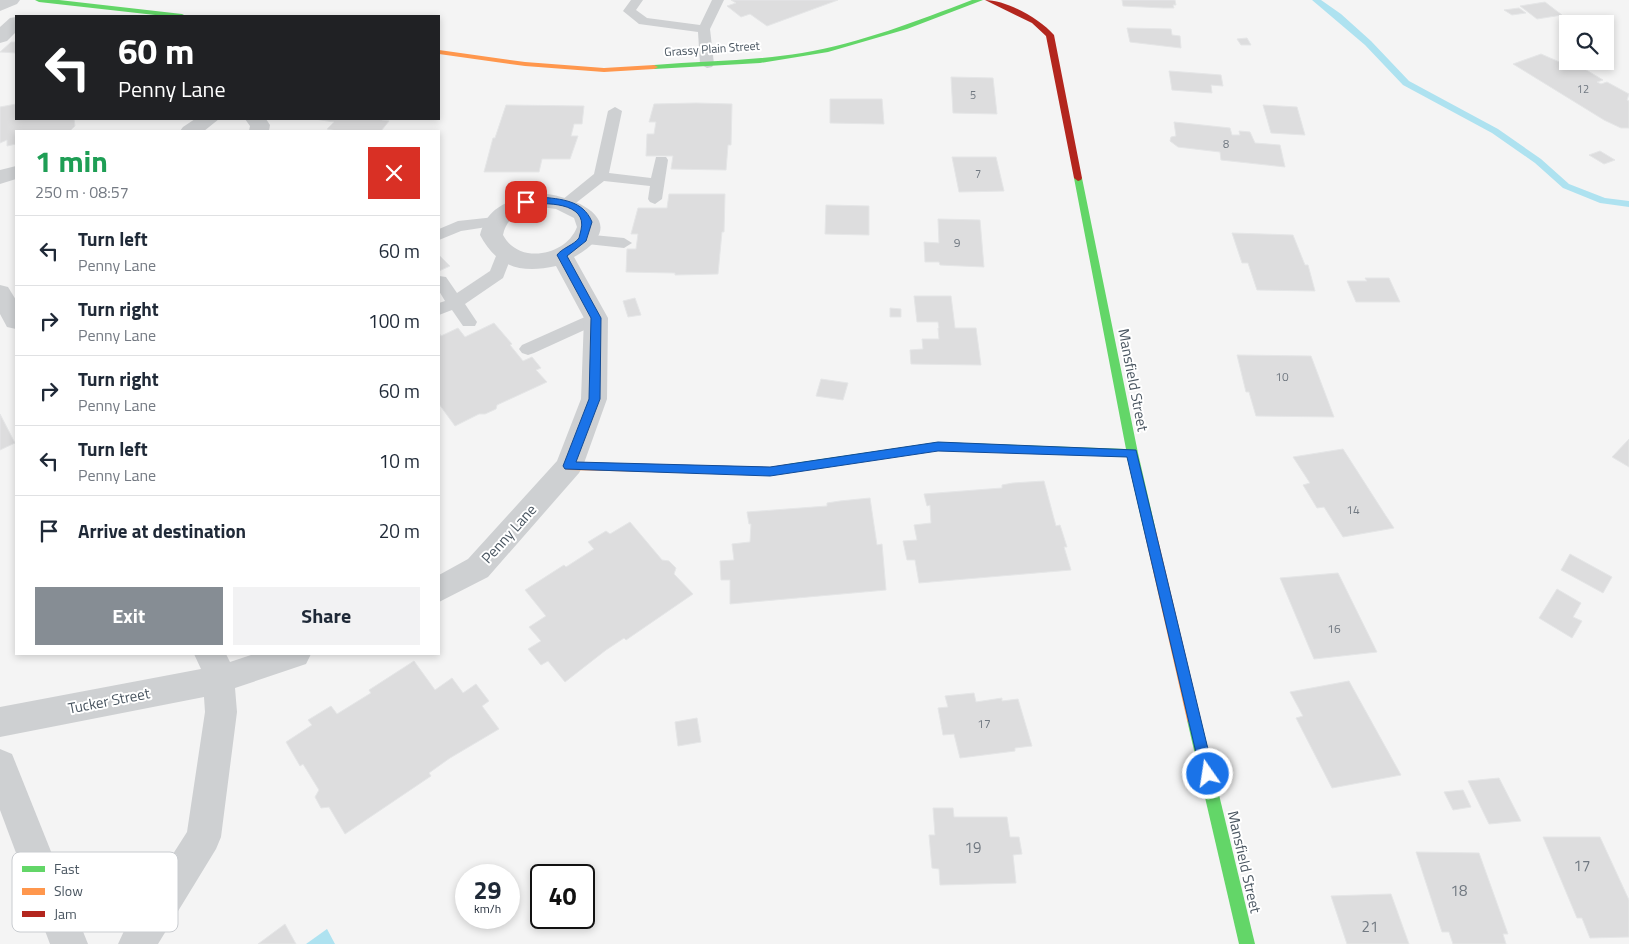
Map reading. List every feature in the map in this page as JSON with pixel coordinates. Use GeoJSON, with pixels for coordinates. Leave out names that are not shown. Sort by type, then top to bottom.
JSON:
{"type":"FeatureCollection","features":[{"type":"Feature","properties":{"kind":"street"},"geometry":{"type":"LineString","coordinates":[[0,6],[11,0]]}},
{"type":"Feature","properties":{"kind":"street"},"geometry":{"type":"LineString","coordinates":[[15,0],[17,15]]}},
{"type":"Feature","properties":{"kind":"street"},"geometry":{"type":"LineString","coordinates":[[39,0],[173,15]]}},
{"type":"Feature","properties":{"kind":"street","name":"Grassy Plain Street"},"geometry":{"type":"LineString","coordinates":[[440,52],[525,64],[604,70],[776,59],[848,45],[897,31],[979,0]]}},
{"type":"Feature","properties":{"kind":"street","name":"Mansfield Street"},"geometry":{"type":"LineString","coordinates":[[989,0],[1035,21],[1050,35],[1132,453],[1248,944]]}},
{"type":"Feature","properties":{"kind":"street"},"geometry":{"type":"LineString","coordinates":[[0,37],[15,23]]}},
{"type":"Feature","properties":{"kind":"street"},"geometry":{"type":"LineString","coordinates":[[192,130],[207,120]]}},
{"type":"Feature","properties":{"kind":"street"},"geometry":{"type":"LineString","coordinates":[[0,178],[15,172]]}},
{"type":"Feature","properties":{"kind":"street"},"geometry":{"type":"LineString","coordinates":[[540,200],[567,203],[584,214],[587,222],[583,239],[562,255],[532,261],[504,255],[496,248],[492,240],[491,231],[495,222],[508,211],[526,202],[540,200]]}},
{"type":"Feature","properties":{"kind":"street","name":"Penny Lane"},"geometry":{"type":"LineString","coordinates":[[440,588],[478,568],[569,466],[594,399],[596,318],[562,255]]}},
{"type":"Feature","properties":{"kind":"street"},"geometry":{"type":"LineString","coordinates":[[0,293],[15,319]]}},
{"type":"Feature","properties":{"kind":"street"},"geometry":{"type":"LineString","coordinates":[[569,466],[770,471],[938,446],[1132,453]]}},
{"type":"Feature","properties":{"kind":"street"},"geometry":{"type":"LineString","coordinates":[[178,879],[204,837],[221,712],[213,667],[289,655]]}},
{"type":"Feature","properties":{"kind":"street","name":"Tucker Street"},"geometry":{"type":"LineString","coordinates":[[0,722],[213,667]]}},
{"type":"Feature","properties":{"kind":"street"},"geometry":{"type":"LineString","coordinates":[[0,765],[34,852]]}},
{"type":"Feature","properties":{"kind":"street"},"geometry":{"type":"LineString","coordinates":[[64,932],[69,944]]}},
{"type":"Feature","properties":{"kind":"street"},"geometry":{"type":"LineString","coordinates":[[137,944],[145,932]]}},
{"type":"Feature","properties":{"kind":"lane"},"geometry":{"type":"LineString","coordinates":[[637,0],[629,11],[643,21],[704,29]]}},
{"type":"Feature","properties":{"kind":"lane"},"geometry":{"type":"LineString","coordinates":[[707,64],[704,29],[718,0]]}},
{"type":"Feature","properties":{"kind":"lane"},"geometry":{"type":"LineString","coordinates":[[567,203],[601,176],[615,111]]}},
{"type":"Feature","properties":{"kind":"lane"},"geometry":{"type":"LineString","coordinates":[[655,199],[661,160]]}},
{"type":"Feature","properties":{"kind":"lane"},"geometry":{"type":"LineString","coordinates":[[601,176],[659,182]]}},
{"type":"Feature","properties":{"kind":"lane"},"geometry":{"type":"LineString","coordinates":[[440,235],[458,226],[495,222]]}},
{"type":"Feature","properties":{"kind":"lane"},"geometry":{"type":"LineString","coordinates":[[583,239],[624,243]]}},
{"type":"Feature","properties":{"kind":"lane"},"geometry":{"type":"LineString","coordinates":[[440,309],[455,303],[497,274],[504,255]]}},
{"type":"Feature","properties":{"kind":"lane"},"geometry":{"type":"LineString","coordinates":[[440,282],[469,322]]}},
{"type":"Feature","properties":{"kind":"lane"},"geometry":{"type":"LineString","coordinates":[[528,349],[596,318]]}},
{"type":"Feature","properties":{"kind":"water"},"geometry":{"type":"Polygon","coordinates":[[[327,929],[335,944],[306,944],[327,929]]]}},
{"type":"Feature","properties":{"kind":"building"},"geometry":{"type":"Polygon","coordinates":[[[731,0],[838,0],[767,26],[750,14],[741,17],[727,6],[736,3],[731,0]]]}},
{"type":"Feature","properties":{"kind":"building"},"geometry":{"type":"Polygon","coordinates":[[[1122,0],[1175,0],[1176,5],[1173,5],[1174,8],[1123,6],[1122,0]]]}},
{"type":"Feature","properties":{"kind":"building"},"geometry":{"type":"Polygon","coordinates":[[[1545,2],[1562,15],[1537,19],[1520,6],[1545,2]]]}},
{"type":"Feature","properties":{"kind":"building"},"geometry":{"type":"Polygon","coordinates":[[[1519,8],[1526,13],[1512,15],[1504,10],[1519,8]]]}},
{"type":"Feature","properties":{"kind":"building"},"geometry":{"type":"Polygon","coordinates":[[[1127,28],[1171,29],[1172,35],[1180,36],[1181,48],[1130,42],[1127,28]]]}},
{"type":"Feature","properties":{"kind":"building"},"geometry":{"type":"Polygon","coordinates":[[[1247,38],[1251,45],[1241,45],[1237,39],[1247,38]]]}},
{"type":"Feature","properties":{"kind":"building"},"geometry":{"type":"Polygon","coordinates":[[[11,42],[15,42],[15,53],[0,52],[11,42]]]}},
{"type":"Feature","properties":{"kind":"building"},"geometry":{"type":"Polygon","coordinates":[[[1541,54],[1559,62],[1559,70],[1586,70],[1603,80],[1597,82],[1601,84],[1607,82],[1629,94],[1627,100],[1629,101],[1629,128],[1621,128],[1604,120],[1513,64],[1541,54]]]}},
{"type":"Feature","properties":{"kind":"building"},"geometry":{"type":"Polygon","coordinates":[[[1169,71],[1221,75],[1223,86],[1211,85],[1212,93],[1172,90],[1169,71]]]}},
{"type":"Feature","properties":{"kind":"building"},"geometry":{"type":"Polygon","coordinates":[[[951,77],[993,78],[997,114],[953,113],[951,77]]]}},
{"type":"Feature","properties":{"kind":"building"},"geometry":{"type":"Polygon","coordinates":[[[830,99],[882,99],[884,124],[830,123],[830,99]]]}},
{"type":"Feature","properties":{"kind":"building"},"geometry":{"type":"Polygon","coordinates":[[[15,104],[15,120],[74,120],[75,126],[71,130],[15,130],[15,144],[7,146],[7,140],[0,143],[0,107],[15,104]]]}},
{"type":"Feature","properties":{"kind":"building"},"geometry":{"type":"Polygon","coordinates":[[[654,104],[732,104],[731,145],[728,145],[726,170],[671,169],[673,156],[646,156],[647,134],[654,134],[656,122],[649,122],[654,104]]]}},
{"type":"Feature","properties":{"kind":"building"},"geometry":{"type":"Polygon","coordinates":[[[506,105],[584,106],[582,124],[574,124],[571,136],[578,136],[570,159],[542,159],[539,172],[484,172],[493,138],[495,138],[506,105]]]}},
{"type":"Feature","properties":{"kind":"building"},"geometry":{"type":"Polygon","coordinates":[[[1263,105],[1297,107],[1305,135],[1271,133],[1263,105]]]}},
{"type":"Feature","properties":{"kind":"building"},"geometry":{"type":"Polygon","coordinates":[[[321,120],[389,121],[382,130],[327,129],[334,122],[321,120]]]}},
{"type":"Feature","properties":{"kind":"building"},"geometry":{"type":"Polygon","coordinates":[[[1174,122],[1230,128],[1232,135],[1240,135],[1239,131],[1250,132],[1255,143],[1280,145],[1285,167],[1221,160],[1220,152],[1178,147],[1170,141],[1171,137],[1176,136],[1174,122]]]}},
{"type":"Feature","properties":{"kind":"building"},"geometry":{"type":"Polygon","coordinates":[[[1600,151],[1615,160],[1604,164],[1589,155],[1600,151]]]}},
{"type":"Feature","properties":{"kind":"building"},"geometry":{"type":"Polygon","coordinates":[[[952,157],[996,157],[1004,191],[959,192],[952,157]]]}},
{"type":"Feature","properties":{"kind":"building"},"geometry":{"type":"Polygon","coordinates":[[[669,194],[725,194],[724,232],[722,232],[718,274],[675,275],[675,273],[626,272],[627,249],[636,249],[638,234],[631,234],[638,208],[667,208],[669,194]]]}},
{"type":"Feature","properties":{"kind":"building"},"geometry":{"type":"Polygon","coordinates":[[[826,205],[869,206],[869,235],[825,234],[826,205]]]}},
{"type":"Feature","properties":{"kind":"building"},"geometry":{"type":"Polygon","coordinates":[[[938,219],[980,220],[984,267],[940,265],[939,262],[925,262],[924,242],[939,243],[938,219]]]}},
{"type":"Feature","properties":{"kind":"building"},"geometry":{"type":"Polygon","coordinates":[[[1232,233],[1293,235],[1305,265],[1308,265],[1315,291],[1257,290],[1248,263],[1242,263],[1232,233]]]}},
{"type":"Feature","properties":{"kind":"building"},"geometry":{"type":"Polygon","coordinates":[[[440,256],[450,266],[440,271],[440,256]]]}},
{"type":"Feature","properties":{"kind":"building"},"geometry":{"type":"Polygon","coordinates":[[[1365,278],[1389,278],[1400,302],[1356,302],[1347,281],[1367,281],[1365,278]]]}},
{"type":"Feature","properties":{"kind":"building"},"geometry":{"type":"Polygon","coordinates":[[[914,296],[951,296],[955,328],[976,328],[981,365],[911,364],[910,350],[923,349],[922,339],[939,339],[938,322],[917,322],[914,296]]]}},
{"type":"Feature","properties":{"kind":"building"},"geometry":{"type":"Polygon","coordinates":[[[635,298],[641,315],[628,317],[623,301],[635,298]]]}},
{"type":"Feature","properties":{"kind":"building"},"geometry":{"type":"Polygon","coordinates":[[[890,308],[901,309],[901,317],[890,317],[890,308]]]}},
{"type":"Feature","properties":{"kind":"building"},"geometry":{"type":"Polygon","coordinates":[[[494,323],[512,344],[510,345],[523,361],[532,357],[541,368],[536,370],[547,382],[497,405],[496,409],[485,414],[479,414],[455,426],[440,405],[440,334],[441,336],[458,328],[465,337],[494,323]]]}},
{"type":"Feature","properties":{"kind":"building"},"geometry":{"type":"Polygon","coordinates":[[[1237,355],[1311,356],[1334,417],[1256,416],[1249,392],[1246,392],[1237,355]]]}},
{"type":"Feature","properties":{"kind":"building"},"geometry":{"type":"Polygon","coordinates":[[[821,379],[848,383],[843,400],[816,396],[821,379]]]}},
{"type":"Feature","properties":{"kind":"building"},"geometry":{"type":"Polygon","coordinates":[[[0,414],[15,443],[0,450],[0,414]]]}},
{"type":"Feature","properties":{"kind":"building"},"geometry":{"type":"Polygon","coordinates":[[[1629,439],[1629,467],[1612,457],[1629,439]]]}},
{"type":"Feature","properties":{"kind":"building"},"geometry":{"type":"Polygon","coordinates":[[[1343,449],[1394,528],[1343,537],[1324,507],[1317,508],[1303,485],[1310,483],[1293,457],[1343,449]]]}},
{"type":"Feature","properties":{"kind":"building"},"geometry":{"type":"Polygon","coordinates":[[[1044,481],[1056,526],[1060,525],[1067,547],[1064,547],[1071,570],[919,583],[915,560],[907,560],[903,541],[917,540],[914,525],[931,523],[930,505],[927,506],[924,494],[1002,488],[1002,485],[1013,483],[1044,481]]]}},
{"type":"Feature","properties":{"kind":"building"},"geometry":{"type":"Polygon","coordinates":[[[870,498],[877,545],[882,544],[886,590],[730,604],[730,580],[721,580],[720,561],[734,560],[732,544],[750,542],[751,524],[749,524],[747,512],[827,506],[827,503],[870,498]]]}},
{"type":"Feature","properties":{"kind":"building"},"geometry":{"type":"Polygon","coordinates":[[[630,522],[662,560],[669,561],[676,568],[674,574],[693,594],[626,640],[624,638],[606,650],[565,682],[548,661],[541,665],[528,649],[541,641],[529,627],[546,616],[525,590],[564,565],[566,567],[594,549],[588,542],[606,531],[610,534],[630,522]]]}},
{"type":"Feature","properties":{"kind":"building"},"geometry":{"type":"Polygon","coordinates":[[[1570,554],[1612,577],[1603,593],[1561,570],[1570,554]]]}},
{"type":"Feature","properties":{"kind":"building"},"geometry":{"type":"Polygon","coordinates":[[[1338,573],[1377,652],[1314,659],[1280,578],[1338,573]]]}},
{"type":"Feature","properties":{"kind":"building"},"geometry":{"type":"Polygon","coordinates":[[[1557,589],[1581,603],[1573,617],[1582,621],[1572,638],[1539,618],[1557,589]]]}},
{"type":"Feature","properties":{"kind":"building"},"geometry":{"type":"Polygon","coordinates":[[[414,661],[435,690],[452,678],[463,693],[476,684],[489,701],[482,706],[499,729],[450,758],[429,773],[431,776],[345,834],[329,807],[321,808],[315,797],[319,790],[303,764],[300,766],[286,742],[312,725],[308,720],[331,706],[337,714],[371,693],[369,690],[414,661]]]}},
{"type":"Feature","properties":{"kind":"building"},"geometry":{"type":"Polygon","coordinates":[[[1349,681],[1401,775],[1332,788],[1296,718],[1303,716],[1290,692],[1349,681]]]}},
{"type":"Feature","properties":{"kind":"building"},"geometry":{"type":"Polygon","coordinates":[[[974,693],[976,702],[1002,698],[1002,701],[1018,699],[1032,746],[1015,748],[1015,751],[960,758],[954,734],[943,735],[938,708],[948,707],[945,696],[974,693]]]}},
{"type":"Feature","properties":{"kind":"building"},"geometry":{"type":"Polygon","coordinates":[[[697,718],[701,742],[678,746],[675,722],[697,718]]]}},
{"type":"Feature","properties":{"kind":"building"},"geometry":{"type":"Polygon","coordinates":[[[1499,778],[1521,821],[1489,824],[1468,781],[1499,778]]]}},
{"type":"Feature","properties":{"kind":"building"},"geometry":{"type":"Polygon","coordinates":[[[1463,790],[1471,807],[1453,810],[1444,792],[1463,790]]]}},
{"type":"Feature","properties":{"kind":"building"},"geometry":{"type":"Polygon","coordinates":[[[933,808],[953,808],[954,817],[1007,817],[1010,837],[1019,837],[1022,854],[1013,855],[1016,883],[940,885],[939,869],[932,868],[929,835],[935,835],[933,808]]]}},
{"type":"Feature","properties":{"kind":"building"},"geometry":{"type":"Polygon","coordinates":[[[1543,837],[1600,837],[1629,900],[1629,937],[1590,938],[1582,918],[1577,918],[1543,837]]]}},
{"type":"Feature","properties":{"kind":"building"},"geometry":{"type":"Polygon","coordinates":[[[1416,852],[1479,853],[1508,934],[1503,934],[1506,944],[1453,944],[1449,932],[1442,932],[1416,852]]]}},
{"type":"Feature","properties":{"kind":"building"},"geometry":{"type":"Polygon","coordinates":[[[1391,894],[1409,944],[1347,944],[1331,896],[1391,894]]]}},
{"type":"Feature","properties":{"kind":"building"},"geometry":{"type":"Polygon","coordinates":[[[285,924],[296,944],[258,944],[285,924]]]}},
{"type":"Feature","properties":{"kind":"waterway"},"geometry":{"type":"LineString","coordinates":[[1316,0],[1338,16],[1368,43],[1406,83],[1495,131],[1538,161],[1566,186],[1603,201],[1629,204]]}},
{"type":"Feature","properties":{"kind":"traffic: fast"},"geometry":{"type":"LineString","coordinates":[[39,0],[173,15]]}},
{"type":"Feature","properties":{"kind":"traffic: fast"},"geometry":{"type":"LineString","coordinates":[[654,67],[760,61],[828,50],[904,28],[979,0]]}},
{"type":"Feature","properties":{"kind":"traffic: fast"},"geometry":{"type":"LineString","coordinates":[[1078,178],[1132,453],[1150,531]]}},
{"type":"Feature","properties":{"kind":"traffic: fast"},"geometry":{"type":"LineString","coordinates":[[788,468],[938,446],[1132,453]]}},
{"type":"Feature","properties":{"kind":"traffic: fast"},"geometry":{"type":"LineString","coordinates":[[1194,720],[1247,944]]}},
{"type":"Feature","properties":{"kind":"traffic: slow"},"geometry":{"type":"LineString","coordinates":[[440,52],[525,64],[604,70],[654,67]]}},
{"type":"Feature","properties":{"kind":"traffic: slow"},"geometry":{"type":"LineString","coordinates":[[569,466],[770,471],[788,468]]}},
{"type":"Feature","properties":{"kind":"traffic: slow"},"geometry":{"type":"LineString","coordinates":[[1150,531],[1194,720]]}},
{"type":"Feature","properties":{"kind":"traffic: jam"},"geometry":{"type":"LineString","coordinates":[[989,0],[1035,21],[1050,35],[1078,178]]}},
{"type":"Feature","properties":{"kind":"route"},"geometry":{"type":"LineString","coordinates":[[526,202],[555,200],[567,203],[584,214],[587,222],[587,231],[583,239],[574,248],[562,255],[596,318],[594,399],[569,466],[770,471],[938,446],[1132,453],[1208,774]]}}]}
